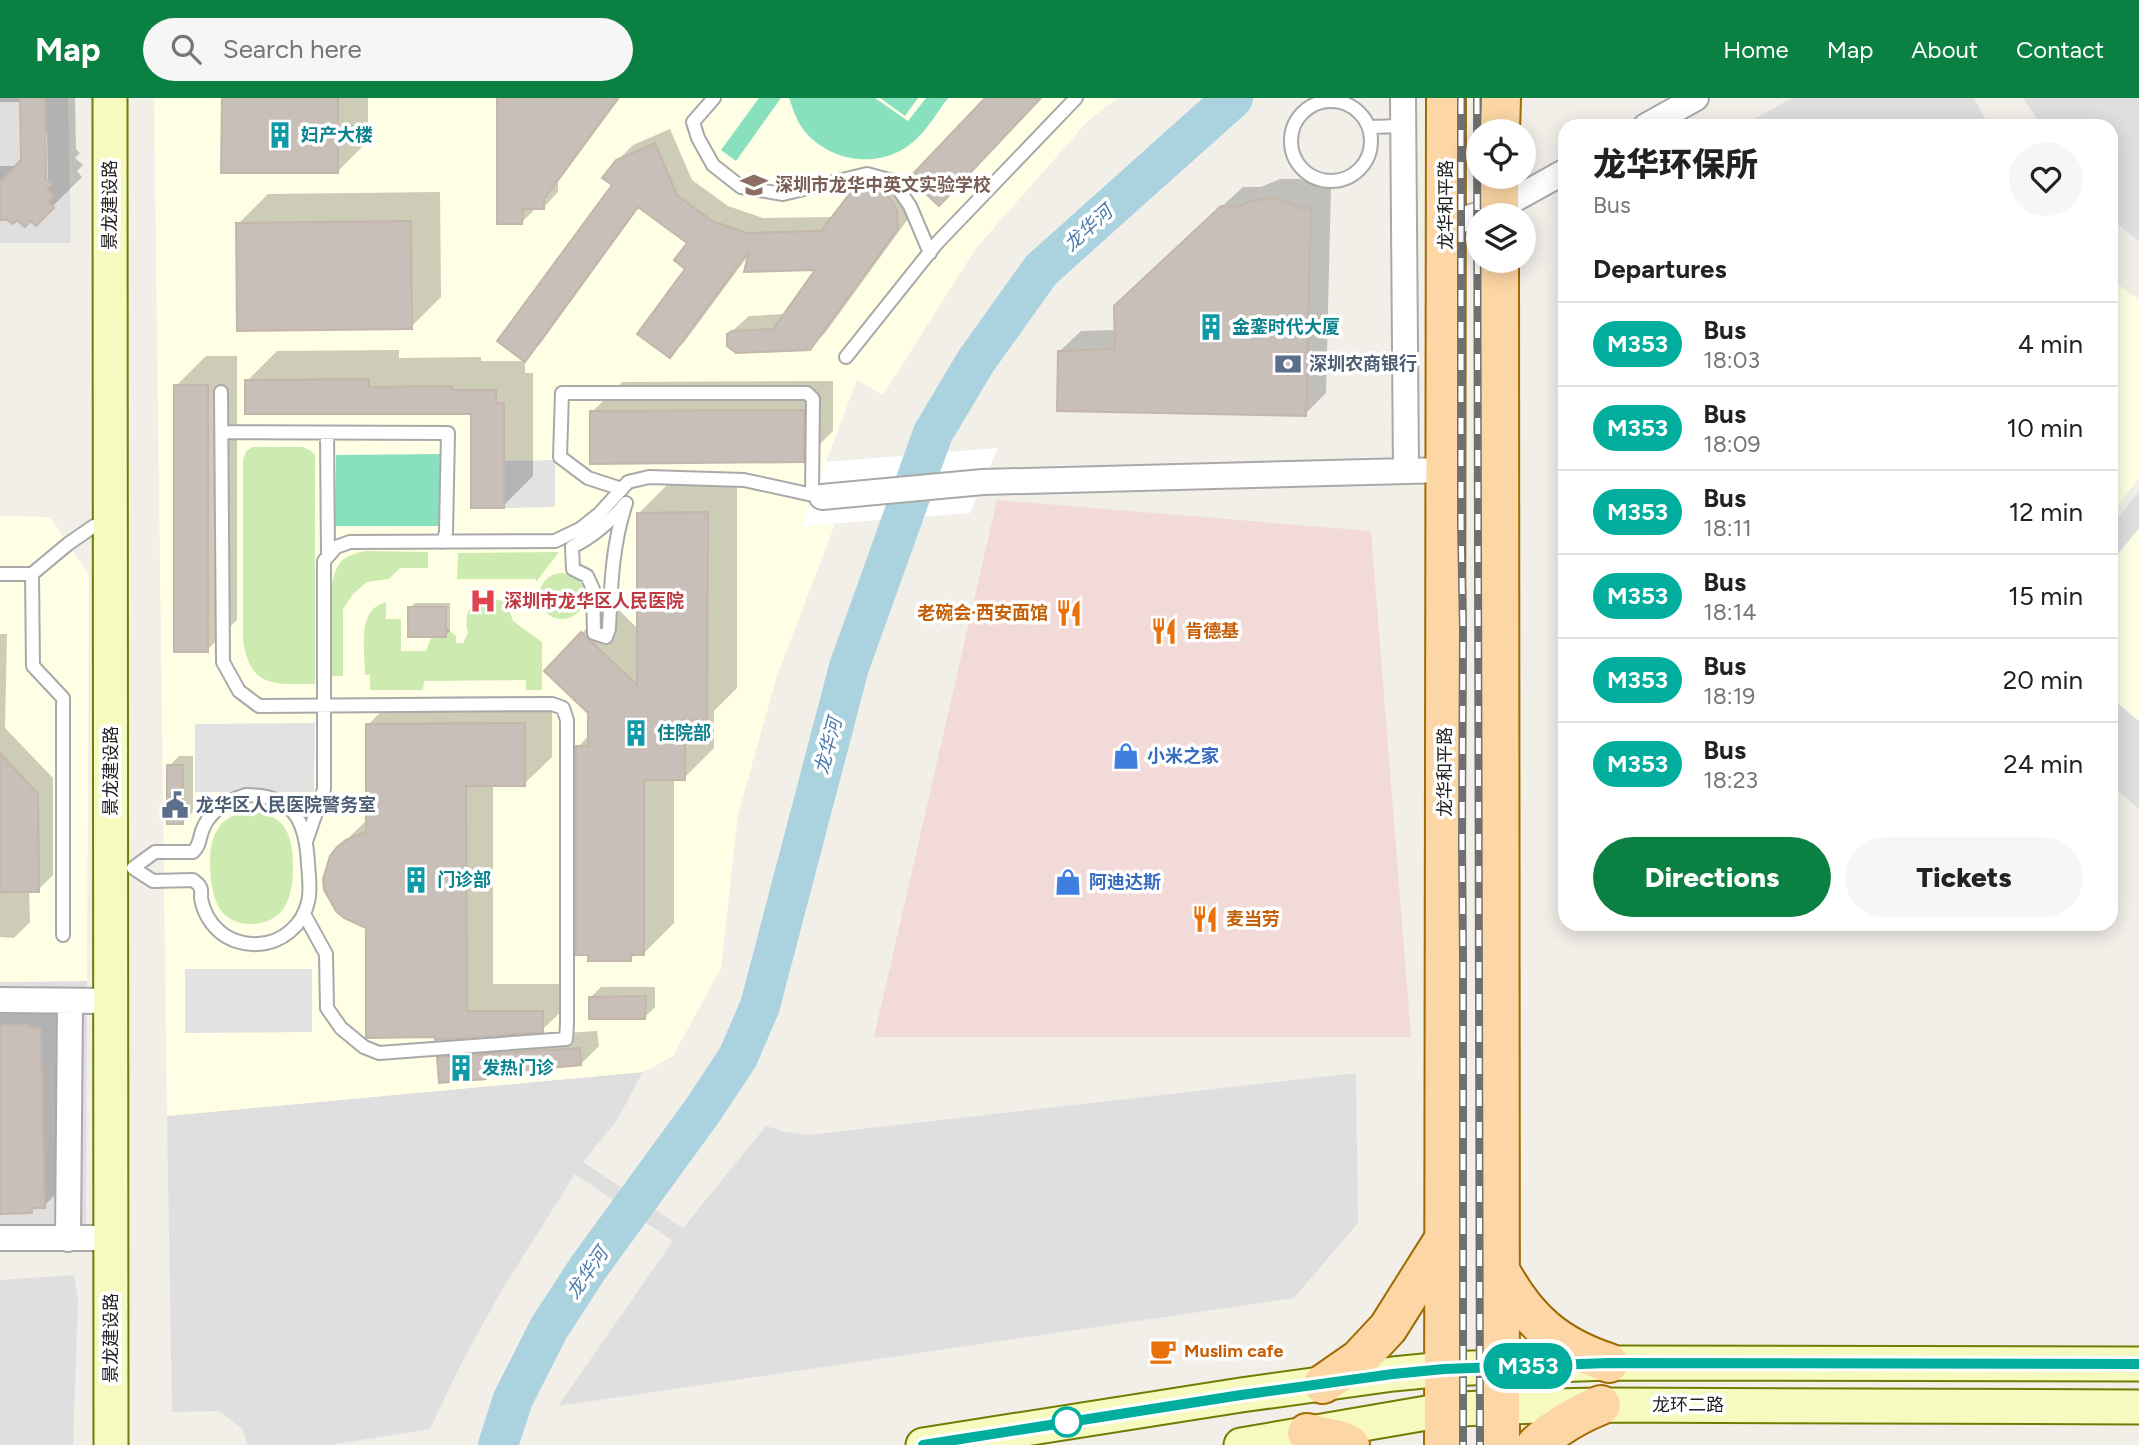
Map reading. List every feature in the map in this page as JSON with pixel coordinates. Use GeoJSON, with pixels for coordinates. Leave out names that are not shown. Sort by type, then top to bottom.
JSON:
{"type":"FeatureCollection","features":[{"type":"Feature","properties":{"kind":"main road","name":"景龙建设路"},"geometry":{"type":"LineString","coordinates":[[110,98],[111,1445]]}},
{"type":"Feature","properties":{"kind":"main road","name":"景龙建设路"},"geometry":{"type":"LineString","coordinates":[[132,98],[133,1445]]}},
{"type":"Feature","properties":{"kind":"main road","name":"龙华和平路"},"geometry":{"type":"LineString","coordinates":[[1444,1427],[1446,98]]}},
{"type":"Feature","properties":{"kind":"main road"},"geometry":{"type":"LineString","coordinates":[[1500,119],[1501,98]]}},
{"type":"Feature","properties":{"kind":"main road"},"geometry":{"type":"LineString","coordinates":[[1499,273],[1500,1445]]}},
{"type":"Feature","properties":{"kind":"main road"},"geometry":{"type":"LineString","coordinates":[[1323,1384],[1359,1359],[1388,1328],[1444,1240]]}},
{"type":"Feature","properties":{"kind":"main road"},"geometry":{"type":"LineString","coordinates":[[1501,1272],[1513,1294],[1534,1320],[1563,1344],[1609,1363]]}},
{"type":"Feature","properties":{"kind":"main road"},"geometry":{"type":"LineString","coordinates":[[923,1445],[1323,1384],[1444,1369],[1609,1363],[2139,1364]]}},
{"type":"Feature","properties":{"kind":"main road"},"geometry":{"type":"LineString","coordinates":[[1535,1445],[1578,1414],[1601,1405]]}},
{"type":"Feature","properties":{"kind":"main road","name":"龙环二路"},"geometry":{"type":"LineString","coordinates":[[1241,1445],[1307,1433],[1444,1427],[1500,1407],[2139,1407]]}},
{"type":"Feature","properties":{"kind":"main road"},"geometry":{"type":"LineString","coordinates":[[1307,1433],[1350,1445]]}},
{"type":"Feature","properties":{"kind":"street"},"geometry":{"type":"LineString","coordinates":[[1403,98],[1406,471]]}},
{"type":"Feature","properties":{"kind":"street"},"geometry":{"type":"LineString","coordinates":[[1658,119],[1696,98]]}},
{"type":"Feature","properties":{"kind":"street"},"geometry":{"type":"LineString","coordinates":[[1446,225],[1558,175]]}},
{"type":"Feature","properties":{"kind":"street"},"geometry":{"type":"LineString","coordinates":[[826,496],[983,482],[1446,470]]}},
{"type":"Feature","properties":{"kind":"street"},"geometry":{"type":"LineString","coordinates":[[0,1000],[111,1001]]}},
{"type":"Feature","properties":{"kind":"street"},"geometry":{"type":"LineString","coordinates":[[68,1239],[70,1001]]}},
{"type":"Feature","properties":{"kind":"street"},"geometry":{"type":"LineString","coordinates":[[0,1238],[111,1238]]}},
{"type":"Feature","properties":{"kind":"lane"},"geometry":{"type":"LineString","coordinates":[[714,98],[693,122],[698,138],[713,164],[741,187],[783,194],[867,174],[893,181],[910,206],[930,253]]}},
{"type":"Feature","properties":{"kind":"lane"},"geometry":{"type":"LineString","coordinates":[[846,357],[930,253],[1076,98]]}},
{"type":"Feature","properties":{"kind":"lane"},"geometry":{"type":"LineString","coordinates":[[1322,101],[1346,103],[1357,110],[1369,127],[1371,138],[1367,159],[1352,175],[1331,181],[1320,179],[1302,169],[1296,160],[1292,148],[1295,124],[1301,114],[1322,101]]}},
{"type":"Feature","properties":{"kind":"lane"},"geometry":{"type":"LineString","coordinates":[[1369,127],[1403,126]]}},
{"type":"Feature","properties":{"kind":"lane"},"geometry":{"type":"LineString","coordinates":[[221,391],[223,662],[239,691],[259,706],[552,704],[563,708],[567,720],[566,1039],[379,1054],[365,1047],[341,1028],[327,1008],[326,954],[304,914]]}},
{"type":"Feature","properties":{"kind":"lane"},"geometry":{"type":"LineString","coordinates":[[307,839],[324,789],[324,561],[336,547],[350,542],[555,541],[599,514],[622,489],[628,482],[649,477],[744,480],[826,496],[813,399],[807,393],[562,393],[560,457],[588,478],[622,489]]}},
{"type":"Feature","properties":{"kind":"lane"},"geometry":{"type":"LineString","coordinates":[[222,432],[448,433],[446,532],[443,542]]}},
{"type":"Feature","properties":{"kind":"lane"},"geometry":{"type":"LineString","coordinates":[[327,433],[328,556]]}},
{"type":"Feature","properties":{"kind":"lane"},"geometry":{"type":"LineString","coordinates":[[626,503],[619,524],[611,570],[609,629],[606,637],[594,634],[593,589],[587,576],[573,569],[572,547],[608,524],[626,503]]}},
{"type":"Feature","properties":{"kind":"lane"},"geometry":{"type":"LineString","coordinates":[[0,574],[33,574],[94,526],[110,525]]}},
{"type":"Feature","properties":{"kind":"lane"},"geometry":{"type":"LineString","coordinates":[[33,574],[33,666],[63,698],[63,935]]}},
{"type":"Feature","properties":{"kind":"lane"},"geometry":{"type":"LineString","coordinates":[[246,795],[273,798],[285,805],[296,814],[307,839],[310,892],[304,914],[298,924],[279,939],[268,943],[243,943],[230,939],[219,931],[204,909],[201,888],[192,880],[153,881],[133,868],[155,852],[193,852],[199,846],[203,828],[210,816],[232,799],[246,795]]}},
{"type":"Feature","properties":{"kind":"shaded area"},"geometry":{"type":"Polygon","coordinates":[[[0,98],[68,98],[71,243],[0,243],[0,98]]]}},
{"type":"Feature","properties":{"kind":"shaded area","name":"深圳市龙华区人民医院"},"geometry":{"type":"Polygon","coordinates":[[[154,98],[1117,98],[1088,121],[976,248],[883,395],[857,380],[802,525],[835,524],[777,676],[738,814],[721,968],[673,1056],[643,1072],[167,1116],[154,98]]]}},
{"type":"Feature","properties":{"kind":"shaded area"},"geometry":{"type":"Polygon","coordinates":[[[1792,98],[1974,98],[1985,119],[1754,119],[1792,98]]]}},
{"type":"Feature","properties":{"kind":"shaded area"},"geometry":{"type":"Polygon","coordinates":[[[2023,98],[2139,98],[2139,241],[2118,224],[2118,119],[2037,119],[2023,98]]]}},
{"type":"Feature","properties":{"kind":"shaded area"},"geometry":{"type":"Polygon","coordinates":[[[2118,284],[2139,300],[2139,478],[2118,505],[2118,284]]]}},
{"type":"Feature","properties":{"kind":"shaded area"},"geometry":{"type":"Polygon","coordinates":[[[555,460],[555,507],[504,508],[504,461],[555,460]]]}},
{"type":"Feature","properties":{"kind":"shaded area"},"geometry":{"type":"Polygon","coordinates":[[[2139,491],[2139,809],[2118,791],[2118,518],[2139,491]]]}},
{"type":"Feature","properties":{"kind":"shaded area"},"geometry":{"type":"Polygon","coordinates":[[[997,500],[1371,531],[1411,1037],[874,1037],[997,500]]]}},
{"type":"Feature","properties":{"kind":"shaded area"},"geometry":{"type":"Polygon","coordinates":[[[0,516],[50,517],[89,575],[87,981],[0,982],[0,516]]]}},
{"type":"Feature","properties":{"kind":"shaded area"},"geometry":{"type":"Polygon","coordinates":[[[2139,528],[2139,721],[2118,704],[2118,554],[2139,528]]]}},
{"type":"Feature","properties":{"kind":"shaded area"},"geometry":{"type":"Polygon","coordinates":[[[315,723],[314,792],[195,792],[195,724],[315,723]]]}},
{"type":"Feature","properties":{"kind":"shaded area"},"geometry":{"type":"Polygon","coordinates":[[[185,969],[312,969],[312,1032],[185,1033],[185,969]]]}},
{"type":"Feature","properties":{"kind":"shaded area"},"geometry":{"type":"Polygon","coordinates":[[[87,981],[86,1245],[0,1245],[0,982],[87,981]]]}},
{"type":"Feature","properties":{"kind":"shaded area"},"geometry":{"type":"Polygon","coordinates":[[[643,1072],[617,1120],[583,1162],[683,1228],[766,1126],[809,1135],[1356,1073],[1358,1223],[1294,1298],[558,1406],[673,1241],[575,1174],[500,1293],[461,1364],[430,1429],[329,1445],[248,1445],[243,1430],[219,1411],[172,1412],[167,1116],[643,1072]]]}},
{"type":"Feature","properties":{"kind":"shaded area"},"geometry":{"type":"Polygon","coordinates":[[[74,1275],[78,1299],[73,1445],[0,1445],[0,1280],[74,1275]]]}},
{"type":"Feature","properties":{"kind":"green space"},"geometry":{"type":"Polygon","coordinates":[[[759,98],[781,98],[736,161],[721,150],[759,98]]]}},
{"type":"Feature","properties":{"kind":"green space"},"geometry":{"type":"Polygon","coordinates":[[[789,98],[875,98],[908,121],[926,98],[948,98],[912,143],[892,154],[864,159],[836,154],[812,139],[800,125],[789,98]]]}},
{"type":"Feature","properties":{"kind":"green space"},"geometry":{"type":"Polygon","coordinates":[[[880,98],[918,98],[905,116],[880,98]]]}},
{"type":"Feature","properties":{"kind":"green space"},"geometry":{"type":"Polygon","coordinates":[[[253,447],[302,447],[315,455],[315,684],[276,683],[267,680],[258,675],[246,656],[243,640],[243,461],[246,451],[253,447]]]}},
{"type":"Feature","properties":{"kind":"green space"},"geometry":{"type":"Polygon","coordinates":[[[440,454],[440,526],[335,526],[336,455],[440,454]]]}},
{"type":"Feature","properties":{"kind":"green space"},"geometry":{"type":"Polygon","coordinates":[[[364,551],[428,552],[428,568],[400,568],[389,579],[367,582],[353,594],[343,609],[343,676],[330,676],[329,613],[333,580],[337,567],[344,559],[364,551]]]}},
{"type":"Feature","properties":{"kind":"green space"},"geometry":{"type":"Polygon","coordinates":[[[559,552],[536,582],[536,579],[457,579],[458,553],[559,552]]]}},
{"type":"Feature","properties":{"kind":"green space"},"geometry":{"type":"Polygon","coordinates":[[[562,573],[578,580],[585,596],[578,612],[562,619],[546,612],[539,596],[546,580],[562,573]]]}},
{"type":"Feature","properties":{"kind":"green space"},"geometry":{"type":"Polygon","coordinates":[[[488,597],[508,606],[513,621],[542,642],[542,690],[526,690],[526,680],[424,681],[423,690],[370,690],[370,675],[365,675],[364,632],[370,613],[376,606],[386,602],[386,619],[401,619],[401,651],[426,651],[438,621],[456,636],[456,643],[463,643],[468,633],[466,620],[469,610],[476,602],[488,597]]]}},
{"type":"Feature","properties":{"kind":"green space"},"geometry":{"type":"Polygon","coordinates":[[[251,811],[272,816],[285,828],[291,845],[293,866],[292,887],[286,905],[274,918],[253,924],[240,923],[223,913],[214,895],[210,863],[213,840],[219,827],[233,816],[251,811]]]}},
{"type":"Feature","properties":{"kind":"pier"},"geometry":{"type":"Polygon","coordinates":[[[998,448],[970,513],[802,526],[826,462],[998,448]]]}},
{"type":"Feature","properties":{"kind":"building"},"geometry":{"type":"Polygon","coordinates":[[[20,98],[45,98],[46,179],[52,184],[47,189],[54,196],[49,202],[54,208],[36,226],[30,221],[25,227],[17,220],[13,224],[0,220],[0,182],[21,160],[20,98]]]}},
{"type":"Feature","properties":{"kind":"building","name":"妇产大楼"},"geometry":{"type":"Polygon","coordinates":[[[222,98],[338,98],[338,173],[221,173],[222,98]]]}},
{"type":"Feature","properties":{"kind":"building"},"geometry":{"type":"Polygon","coordinates":[[[497,98],[618,98],[544,199],[544,209],[523,209],[522,224],[497,224],[497,98]]]}},
{"type":"Feature","properties":{"kind":"building"},"geometry":{"type":"Polygon","coordinates":[[[985,98],[1041,98],[939,206],[909,178],[985,98]]]}},
{"type":"Feature","properties":{"kind":"building"},"geometry":{"type":"Polygon","coordinates":[[[655,143],[677,195],[712,221],[747,233],[821,231],[851,192],[869,189],[890,198],[897,210],[898,229],[810,350],[736,353],[727,346],[727,334],[732,331],[773,329],[815,270],[744,272],[749,251],[670,358],[637,334],[685,269],[674,260],[687,243],[638,207],[525,362],[497,341],[612,185],[602,178],[616,160],[655,143]]]}},
{"type":"Feature","properties":{"kind":"building","name":"金銮时代大厦"},"geometry":{"type":"Polygon","coordinates":[[[1279,199],[1299,208],[1311,208],[1306,416],[1057,411],[1058,351],[1115,349],[1114,306],[1221,206],[1239,207],[1248,202],[1279,199]]]}},
{"type":"Feature","properties":{"kind":"building"},"geometry":{"type":"Polygon","coordinates":[[[411,221],[412,329],[237,331],[236,223],[411,221]]]}},
{"type":"Feature","properties":{"kind":"building"},"geometry":{"type":"Polygon","coordinates":[[[369,379],[369,387],[452,386],[452,390],[496,390],[496,403],[504,403],[504,508],[471,508],[471,414],[245,414],[245,380],[369,379]]]}},
{"type":"Feature","properties":{"kind":"building"},"geometry":{"type":"Polygon","coordinates":[[[174,385],[208,385],[208,652],[174,652],[174,385]]]}},
{"type":"Feature","properties":{"kind":"building"},"geometry":{"type":"Polygon","coordinates":[[[804,410],[804,462],[590,464],[590,411],[804,410]]]}},
{"type":"Feature","properties":{"kind":"building","name":"住院部"},"geometry":{"type":"Polygon","coordinates":[[[708,512],[707,720],[685,720],[685,780],[644,780],[644,955],[631,955],[631,961],[588,961],[588,955],[576,955],[576,746],[588,746],[588,713],[544,671],[581,632],[637,685],[637,513],[708,512]]]}},
{"type":"Feature","properties":{"kind":"building"},"geometry":{"type":"Polygon","coordinates":[[[408,607],[446,607],[446,637],[408,637],[408,607]]]}},
{"type":"Feature","properties":{"kind":"building","name":"门诊部"},"geometry":{"type":"Polygon","coordinates":[[[525,723],[525,786],[466,786],[467,1011],[543,1011],[543,1032],[435,1040],[435,1037],[366,1038],[366,928],[344,918],[336,911],[324,890],[323,879],[330,856],[337,847],[366,832],[366,724],[525,723]]]}},
{"type":"Feature","properties":{"kind":"building"},"geometry":{"type":"Polygon","coordinates":[[[0,753],[38,794],[39,892],[0,892],[0,753]]]}},
{"type":"Feature","properties":{"kind":"building","name":"龙华区人民医院警务室"},"geometry":{"type":"Polygon","coordinates":[[[167,765],[183,765],[183,824],[167,824],[167,765]]]}},
{"type":"Feature","properties":{"kind":"building"},"geometry":{"type":"Polygon","coordinates":[[[646,996],[645,1019],[589,1019],[589,997],[646,996]]]}},
{"type":"Feature","properties":{"kind":"building"},"geometry":{"type":"Polygon","coordinates":[[[29,1024],[29,1028],[41,1028],[45,1208],[32,1208],[32,1213],[0,1214],[0,1025],[29,1024]]]}},
{"type":"Feature","properties":{"kind":"building"},"geometry":{"type":"Polygon","coordinates":[[[580,1048],[581,1065],[486,1074],[486,1079],[439,1083],[437,1057],[580,1048]]]}},
{"type":"Feature","properties":{"kind":"waterway","name":"龙华河"},"geometry":{"type":"LineString","coordinates":[[498,1445],[513,1399],[549,1328],[588,1268],[703,1110],[738,1057],[760,1006],[849,667],[933,433],[976,361],[1041,270],[1233,98]]}},
{"type":"Feature","properties":{"kind":"railway"},"geometry":{"type":"LineString","coordinates":[[1461,98],[1463,1445]]}},
{"type":"Feature","properties":{"kind":"railway"},"geometry":{"type":"LineString","coordinates":[[1477,98],[1480,1445]]}},
{"type":"Feature","properties":{"kind":"bus line","name":"M353"},"geometry":{"type":"LineString","coordinates":[[923,1445],[1241,1395],[1444,1369],[1609,1363],[2139,1364]]}},
{"type":"Feature","properties":{"kind":"place","name":"妇产大楼"},"geometry":{"type":"Point","coordinates":[280,135]}},
{"type":"Feature","properties":{"kind":"place","name":"深圳市龙华中英文实验学校"},"geometry":{"type":"Point","coordinates":[754,185]}},
{"type":"Feature","properties":{"kind":"place","name":"金銮时代大厦"},"geometry":{"type":"Point","coordinates":[1211,327]}},
{"type":"Feature","properties":{"kind":"place","name":"深圳农商银行"},"geometry":{"type":"Point","coordinates":[1288,364]}},
{"type":"Feature","properties":{"kind":"place","name":"深圳市龙华区人民医院"},"geometry":{"type":"Point","coordinates":[483,601]}},
{"type":"Feature","properties":{"kind":"place","name":"老碗会·西安面馆"},"geometry":{"type":"Point","coordinates":[1069,613]}},
{"type":"Feature","properties":{"kind":"place","name":"肯德基"},"geometry":{"type":"Point","coordinates":[1164,631]}},
{"type":"Feature","properties":{"kind":"place","name":"住院部"},"geometry":{"type":"Point","coordinates":[636,733]}},
{"type":"Feature","properties":{"kind":"place","name":"小米之家"},"geometry":{"type":"Point","coordinates":[1126,756]}},
{"type":"Feature","properties":{"kind":"place","name":"龙华区人民医院警务室"},"geometry":{"type":"Point","coordinates":[175,805]}},
{"type":"Feature","properties":{"kind":"place","name":"门诊部"},"geometry":{"type":"Point","coordinates":[416,880]}},
{"type":"Feature","properties":{"kind":"place","name":"阿迪达斯"},"geometry":{"type":"Point","coordinates":[1068,882]}},
{"type":"Feature","properties":{"kind":"place","name":"麦当劳"},"geometry":{"type":"Point","coordinates":[1205,919]}},
{"type":"Feature","properties":{"kind":"place","name":"发热门诊"},"geometry":{"type":"Point","coordinates":[461,1068]}},
{"type":"Feature","properties":{"kind":"place","name":"Muslim cafe"},"geometry":{"type":"Point","coordinates":[1163,1351]}}]}
